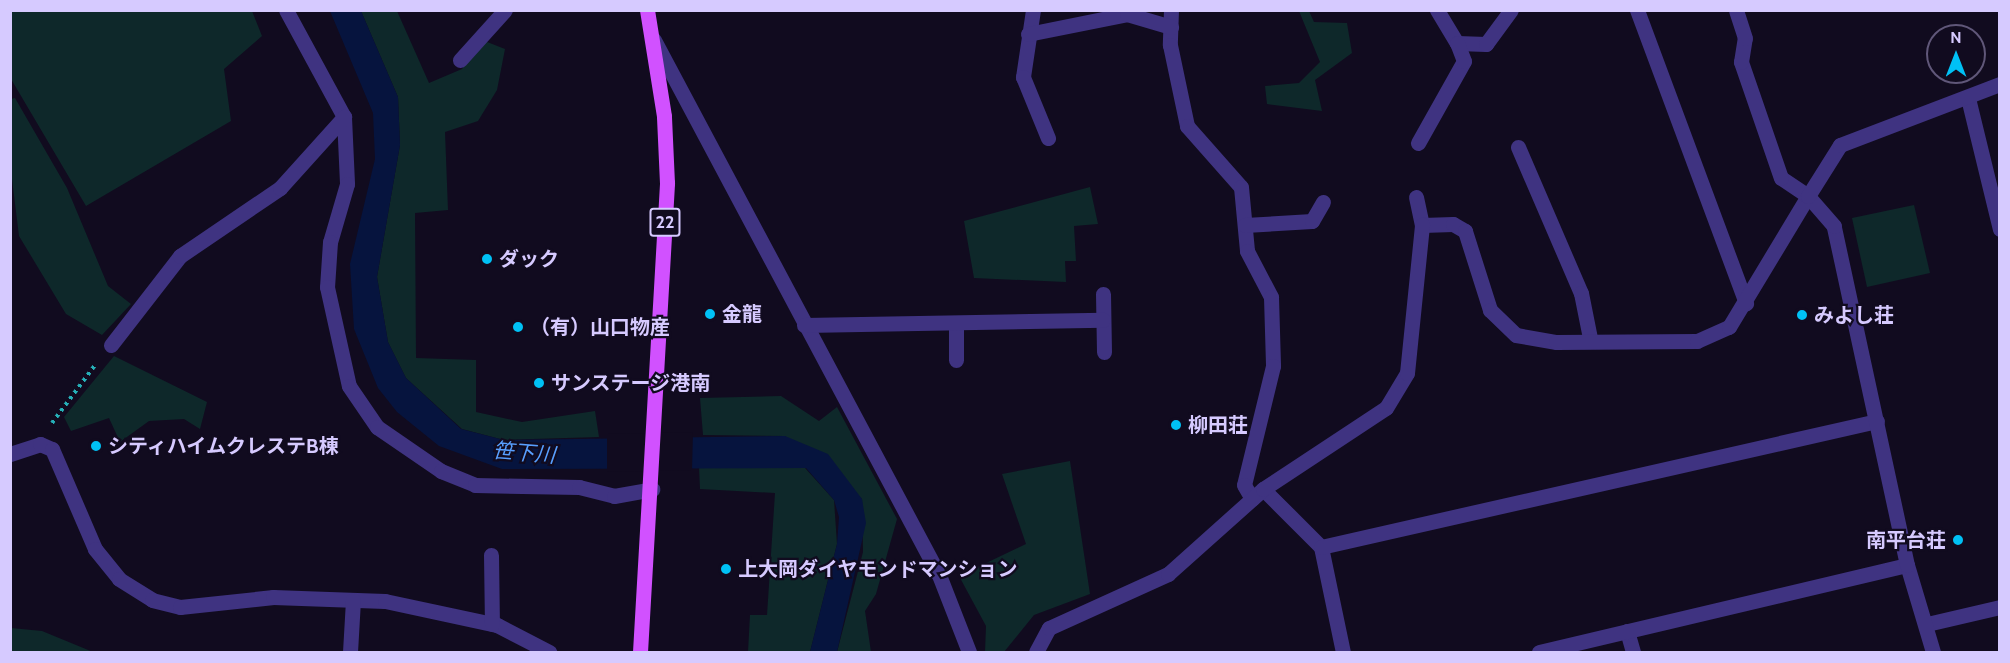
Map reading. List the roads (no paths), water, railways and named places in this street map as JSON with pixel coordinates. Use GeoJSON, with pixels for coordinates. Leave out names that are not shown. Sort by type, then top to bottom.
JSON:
{"type":"FeatureCollection","features":[{"type":"Feature","properties":{"kind":"main road","name":"22"},"geometry":{"type":"LineString","coordinates":[[640,652],[652,489],[667,183],[647,10]]}},
{"type":"Feature","properties":{"kind":"street"},"geometry":{"type":"LineString","coordinates":[[286,10],[345,117],[347,184],[330,242],[327,288],[349,386],[377,427],[441,471],[475,485],[579,487],[614,496],[652,489]]}},
{"type":"Feature","properties":{"kind":"street"},"geometry":{"type":"LineString","coordinates":[[460,60],[505,10]]}},
{"type":"Feature","properties":{"kind":"street"},"geometry":{"type":"LineString","coordinates":[[1034,10],[1028,34],[1023,78],[1048,138]]}},
{"type":"Feature","properties":{"kind":"street"},"geometry":{"type":"LineString","coordinates":[[1171,10],[1171,27],[1187,126],[1241,187],[1247,251],[1272,308],[1273,366],[1244,485],[1322,546],[1343,652]]}},
{"type":"Feature","properties":{"kind":"street"},"geometry":{"type":"LineString","coordinates":[[1418,143],[1464,61],[1457,43],[1437,10]]}},
{"type":"Feature","properties":{"kind":"street"},"geometry":{"type":"LineString","coordinates":[[1457,43],[1486,44],[1511,10]]}},
{"type":"Feature","properties":{"kind":"street"},"geometry":{"type":"LineString","coordinates":[[1637,10],[1746,303]]}},
{"type":"Feature","properties":{"kind":"street"},"geometry":{"type":"LineString","coordinates":[[1736,10],[1745,38],[1741,62],[1781,178],[1808,196],[1834,226],[1907,565],[1927,624],[1933,652]]}},
{"type":"Feature","properties":{"kind":"street"},"geometry":{"type":"LineString","coordinates":[[1028,34],[1127,15],[1171,27]]}},
{"type":"Feature","properties":{"kind":"street"},"geometry":{"type":"LineString","coordinates":[[651,32],[804,325],[939,574],[969,652]]}},
{"type":"Feature","properties":{"kind":"street"},"geometry":{"type":"LineString","coordinates":[[1422,225],[1453,224],[1465,231],[1498,324],[1516,335],[1556,342],[1590,338],[1697,341],[1729,327],[1746,303],[1840,145],[1968,99],[2000,84]]}},
{"type":"Feature","properties":{"kind":"street"},"geometry":{"type":"LineString","coordinates":[[1968,99],[2000,229]]}},
{"type":"Feature","properties":{"kind":"street"},"geometry":{"type":"LineString","coordinates":[[111,345],[180,256],[280,188],[345,117]]}},
{"type":"Feature","properties":{"kind":"street"},"geometry":{"type":"LineString","coordinates":[[1518,147],[1581,293],[1590,338]]}},
{"type":"Feature","properties":{"kind":"street"},"geometry":{"type":"LineString","coordinates":[[1036,652],[1049,628],[1168,574],[1257,494],[1386,408],[1407,373],[1422,225],[1416,197]]}},
{"type":"Feature","properties":{"kind":"street"},"geometry":{"type":"LineString","coordinates":[[1245,225],[1312,221],[1323,202]]}},
{"type":"Feature","properties":{"kind":"street"},"geometry":{"type":"LineString","coordinates":[[1103,294],[1104,352]]}},
{"type":"Feature","properties":{"kind":"street"},"geometry":{"type":"LineString","coordinates":[[804,325],[1103,320]]}},
{"type":"Feature","properties":{"kind":"street"},"geometry":{"type":"LineString","coordinates":[[956,322],[956,360]]}},
{"type":"Feature","properties":{"kind":"street"},"geometry":{"type":"LineString","coordinates":[[1322,546],[1876,421]]}},
{"type":"Feature","properties":{"kind":"street"},"geometry":{"type":"LineString","coordinates":[[10,454],[40,444],[52,448],[95,549],[120,579],[152,600],[180,607],[273,597],[385,601],[492,624],[549,652]]}},
{"type":"Feature","properties":{"kind":"street"},"geometry":{"type":"LineString","coordinates":[[491,555],[492,624]]}},
{"type":"Feature","properties":{"kind":"street"},"geometry":{"type":"LineString","coordinates":[[1539,652],[1907,565]]}},
{"type":"Feature","properties":{"kind":"street"},"geometry":{"type":"LineString","coordinates":[[350,652],[353,600]]}},
{"type":"Feature","properties":{"kind":"street"},"geometry":{"type":"LineString","coordinates":[[1927,624],[2000,607]]}},
{"type":"Feature","properties":{"kind":"street"},"geometry":{"type":"LineString","coordinates":[[1627,631],[1633,652]]}},
{"type":"Feature","properties":{"kind":"water","name":"笹下川"},"geometry":{"type":"Polygon","coordinates":[[[330,11],[361,11],[398,97],[400,145],[377,277],[388,342],[406,378],[461,429],[504,440],[785,436],[828,454],[862,499],[866,523],[837,652],[810,652],[837,544],[839,517],[834,500],[806,468],[502,469],[439,446],[397,412],[378,388],[354,329],[350,264],[375,159],[373,113],[330,11]]]}},
{"type":"Feature","properties":{"kind":"place","name":"ダック"},"geometry":{"type":"Point","coordinates":[487,259]}},
{"type":"Feature","properties":{"kind":"place","name":"金龍"},"geometry":{"type":"Point","coordinates":[710,314]}},
{"type":"Feature","properties":{"kind":"place","name":"みよし荘"},"geometry":{"type":"Point","coordinates":[1802,315]}},
{"type":"Feature","properties":{"kind":"place","name":"（有）山口物産"},"geometry":{"type":"Point","coordinates":[518,327]}},
{"type":"Feature","properties":{"kind":"place","name":"サンステージ港南"},"geometry":{"type":"Point","coordinates":[539,383]}},
{"type":"Feature","properties":{"kind":"place","name":"柳田荘"},"geometry":{"type":"Point","coordinates":[1176,425]}},
{"type":"Feature","properties":{"kind":"place","name":"シティハイムクレステB棟"},"geometry":{"type":"Point","coordinates":[96,446]}},
{"type":"Feature","properties":{"kind":"place","name":"南平台荘"},"geometry":{"type":"Point","coordinates":[1958,540]}},
{"type":"Feature","properties":{"kind":"place","name":"上大岡ダイヤモンドマンション"},"geometry":{"type":"Point","coordinates":[726,569]}}]}
